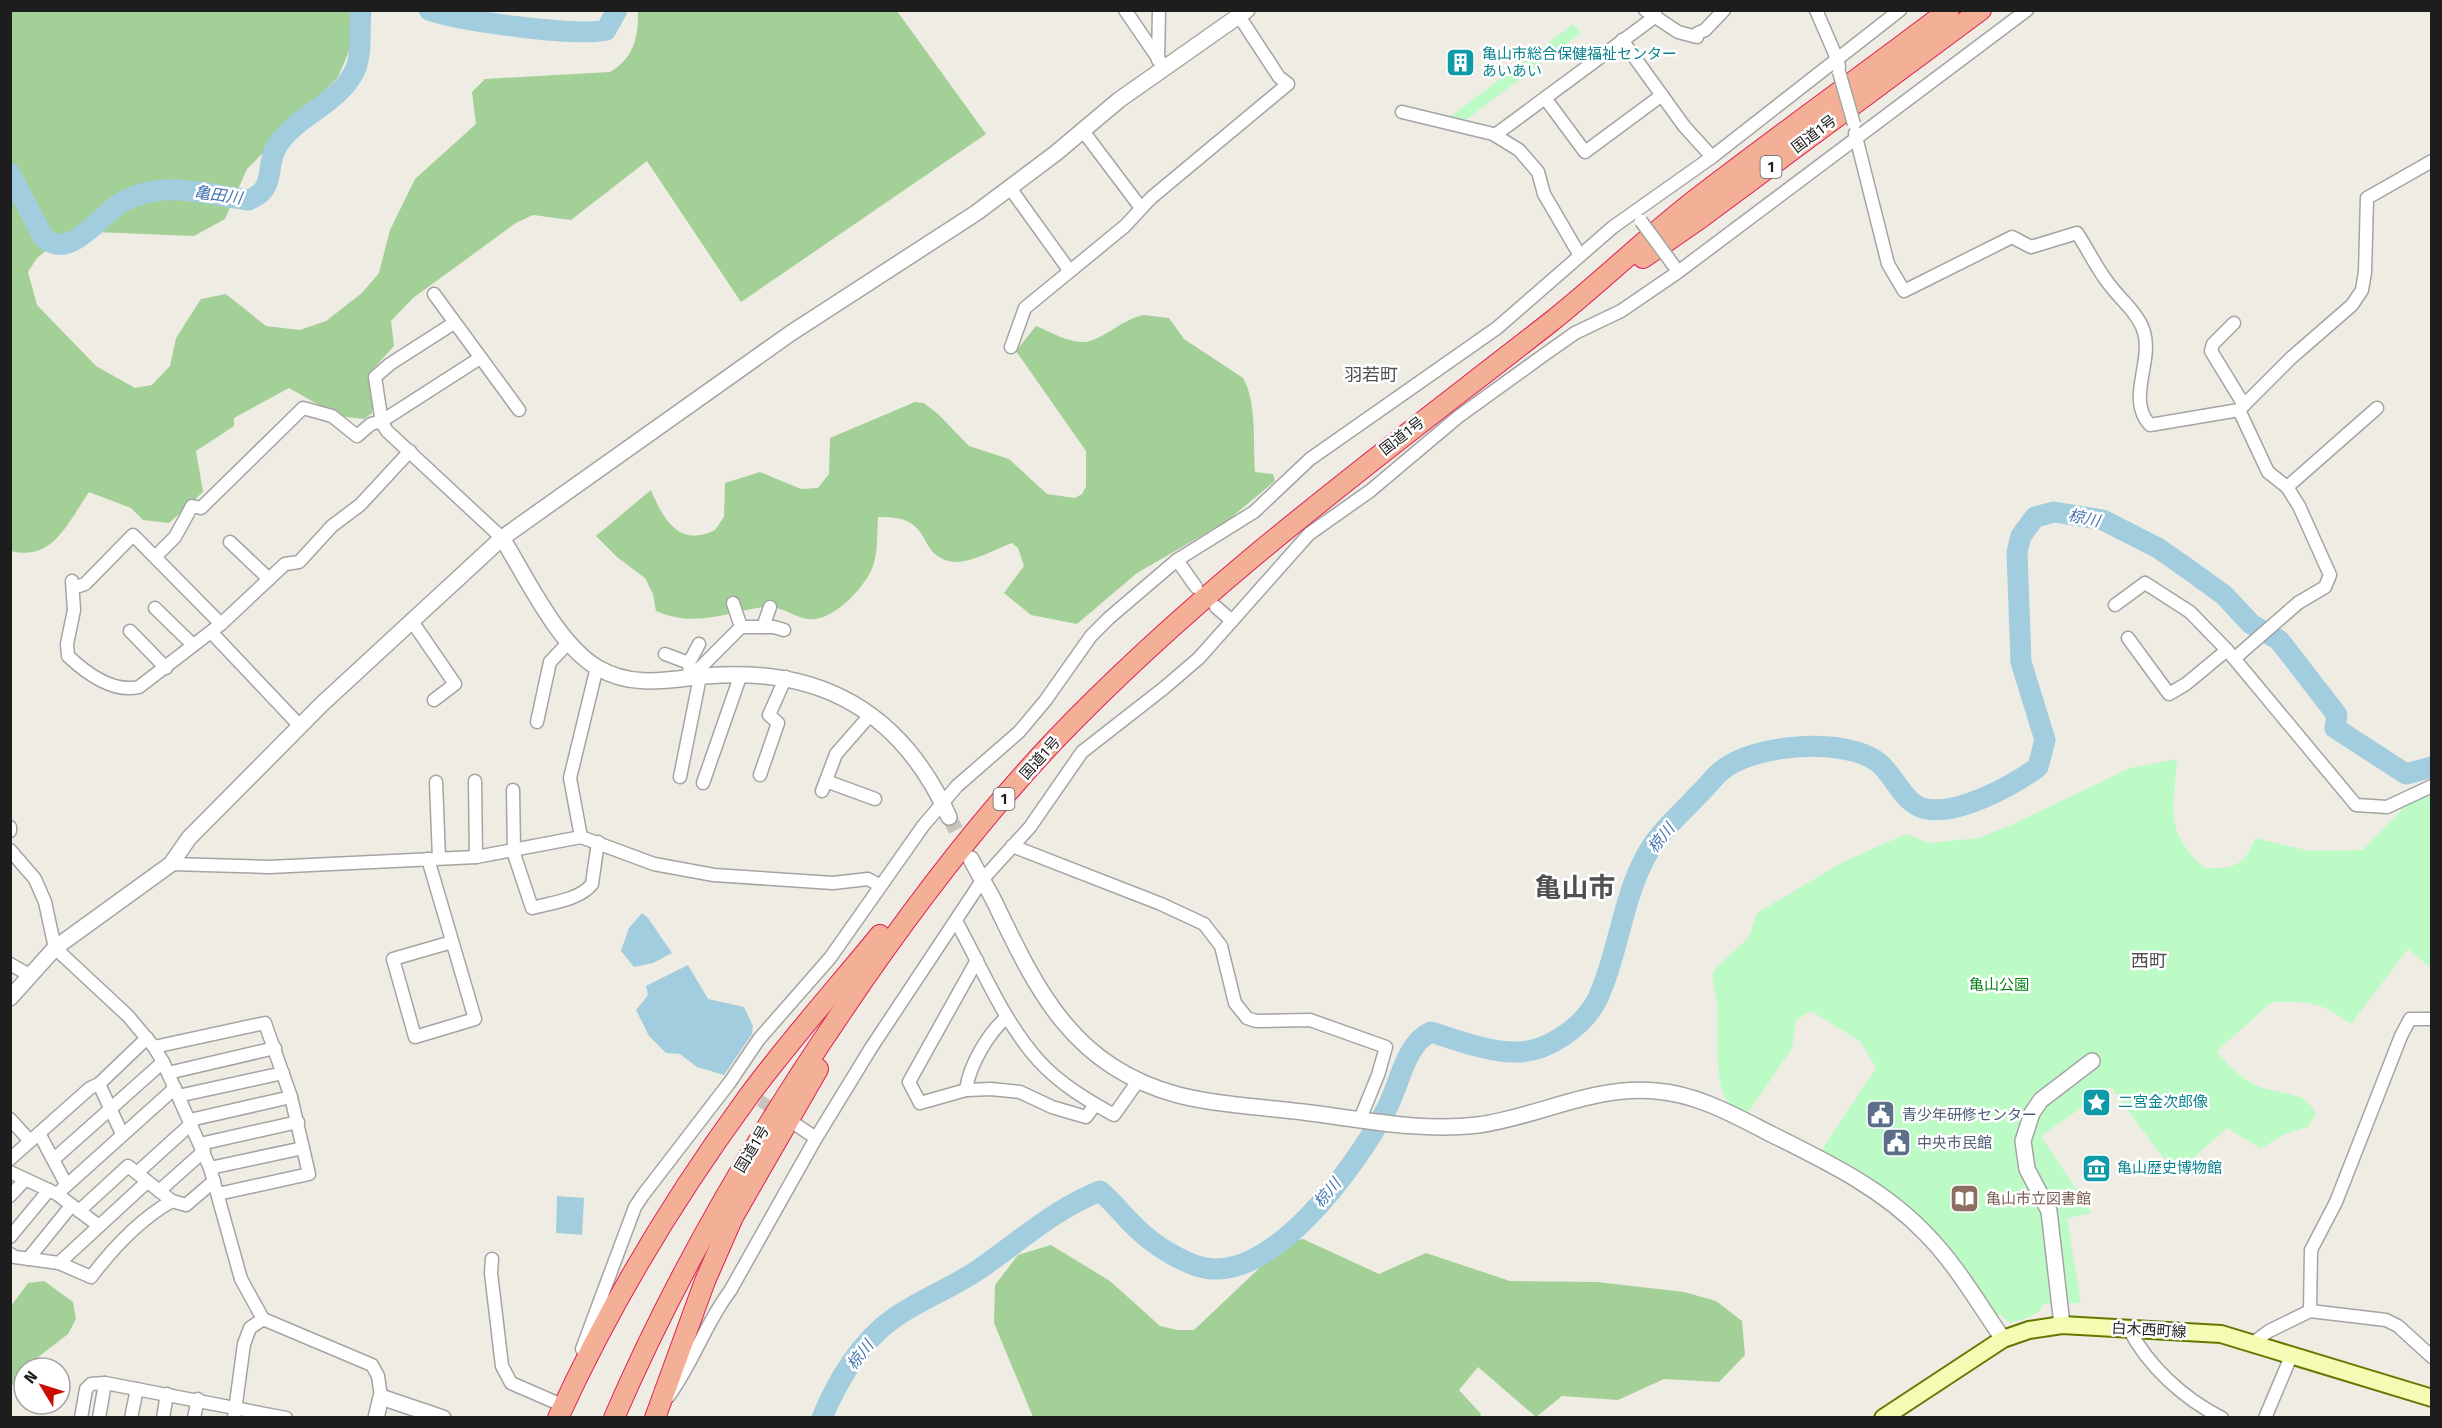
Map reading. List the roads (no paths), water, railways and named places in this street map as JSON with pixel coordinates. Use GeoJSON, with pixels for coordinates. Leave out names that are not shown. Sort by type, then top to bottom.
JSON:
{"type":"FeatureCollection","features":[{"type":"Feature","properties":{"kind":"highway","name":"国道1号"},"geometry":{"type":"LineString","coordinates":[[614,1418],[662,1312],[739,1170],[777,1107],[887,945],[992,812],[1053,743],[1166,631],[1246,561],[1352,475],[1556,317],[1691,203],[1949,10]]}},
{"type":"Feature","properties":{"kind":"highway","name":"国道1号"},"geometry":{"type":"LineString","coordinates":[[1556,317],[1702,218],[1981,10]]}},
{"type":"Feature","properties":{"kind":"highway","name":"1"},"geometry":{"type":"LineString","coordinates":[[580,1369],[659,1228],[750,1095],[945,854],[965,831],[992,812]]}},
{"type":"Feature","properties":{"kind":"highway","name":"1"},"geometry":{"type":"LineString","coordinates":[[656,1415],[705,1281],[733,1217],[784,1124],[887,957],[887,945]]}},
{"type":"Feature","properties":{"kind":"highway"},"geometry":{"type":"LineString","coordinates":[[561,1412],[580,1369]]}},
{"type":"Feature","properties":{"kind":"main road","name":"白木西町線"},"geometry":{"type":"LineString","coordinates":[[1883,1418],[2003,1339],[2028,1330],[2062,1325],[2221,1334],[2254,1342],[2432,1398]]}},
{"type":"Feature","properties":{"kind":"street"},"geometry":{"type":"LineString","coordinates":[[1125,10],[1161,64]]}},
{"type":"Feature","properties":{"kind":"street"},"geometry":{"type":"LineString","coordinates":[[1159,10],[1161,64]]}},
{"type":"Feature","properties":{"kind":"street"},"geometry":{"type":"LineString","coordinates":[[1495,135],[1622,40],[1651,13],[1678,32],[1696,37],[1724,10]]}},
{"type":"Feature","properties":{"kind":"street"},"geometry":{"type":"LineString","coordinates":[[1816,10],[1839,66],[1888,264],[1904,291],[2012,237],[2031,247],[2077,233],[2105,280],[2138,318],[2144,330],[2146,342],[2139,405],[2141,416],[2150,425],[2242,408],[2291,358],[2352,305],[2362,290],[2365,272],[2367,198],[2432,160]]}},
{"type":"Feature","properties":{"kind":"street"},"geometry":{"type":"LineString","coordinates":[[580,1369],[582,1349],[635,1207],[730,1082],[759,1039],[830,958],[879,885],[943,802],[1019,732],[1045,702],[1091,636],[1177,560],[1236,525],[1310,459],[1497,328],[1579,254],[1638,216],[1712,157],[1839,66],[1900,10]]}},
{"type":"Feature","properties":{"kind":"street"},"geometry":{"type":"LineString","coordinates":[[656,1415],[687,1371],[715,1311],[730,1291],[816,1138],[871,1048],[983,879],[1046,806],[1082,752],[1199,658],[1309,534],[1370,491],[1458,417],[1575,333],[1621,311],[1856,140],[2027,10]]}},
{"type":"Feature","properties":{"kind":"street"},"geometry":{"type":"LineString","coordinates":[[10,998],[55,948],[171,864],[189,838],[300,726],[411,620],[502,538],[791,333],[1010,188],[1083,131],[1161,64],[1243,13],[1279,77],[1288,84],[1141,208],[1125,226],[1025,308],[1011,347]]}},
{"type":"Feature","properties":{"kind":"street"},"geometry":{"type":"LineString","coordinates":[[1622,40],[1684,126],[1712,157]]}},
{"type":"Feature","properties":{"kind":"street"},"geometry":{"type":"LineString","coordinates":[[1545,98],[1585,152],[1662,95]]}},
{"type":"Feature","properties":{"kind":"street"},"geometry":{"type":"LineString","coordinates":[[1402,112],[1495,135],[1519,150],[1538,172],[1544,194],[1579,254]]}},
{"type":"Feature","properties":{"kind":"street"},"geometry":{"type":"LineString","coordinates":[[1083,131],[1141,208]]}},
{"type":"Feature","properties":{"kind":"street"},"geometry":{"type":"LineString","coordinates":[[1010,188],[1069,270]]}},
{"type":"Feature","properties":{"kind":"street"},"geometry":{"type":"LineString","coordinates":[[1638,216],[1676,269]]}},
{"type":"Feature","properties":{"kind":"street"},"geometry":{"type":"LineString","coordinates":[[434,294],[519,410]]}},
{"type":"Feature","properties":{"kind":"street"},"geometry":{"type":"LineString","coordinates":[[454,323],[390,364],[375,377],[382,421],[387,431],[502,538],[568,643],[597,667],[620,678],[642,681],[693,673],[741,674],[786,678],[827,690],[853,702],[871,714],[915,756],[943,802],[949,817]]}},
{"type":"Feature","properties":{"kind":"street"},"geometry":{"type":"LineString","coordinates":[[2128,638],[2169,694],[2250,643],[2325,587],[2330,575],[2287,487],[2268,472],[2242,408],[2211,351],[2213,344],[2234,323]]}},
{"type":"Feature","properties":{"kind":"street"},"geometry":{"type":"LineString","coordinates":[[156,556],[175,537],[192,506],[201,508],[303,408],[332,416],[357,436],[371,424],[382,421],[480,358]]}},
{"type":"Feature","properties":{"kind":"street"},"geometry":{"type":"LineString","coordinates":[[2287,487],[2377,408]]}},
{"type":"Feature","properties":{"kind":"street"},"geometry":{"type":"LineString","coordinates":[[221,624],[133,535],[85,584],[72,584],[74,610],[67,653],[94,677],[132,689],[148,683],[221,624],[285,564],[298,562],[332,526],[360,505],[410,451]]}},
{"type":"Feature","properties":{"kind":"street"},"geometry":{"type":"LineString","coordinates":[[230,542],[269,579]]}},
{"type":"Feature","properties":{"kind":"street"},"geometry":{"type":"LineString","coordinates":[[1177,560],[1196,586]]}},
{"type":"Feature","properties":{"kind":"street"},"geometry":{"type":"LineString","coordinates":[[2115,605],[2140,584],[2150,584],[2190,612],[2231,654],[2356,805],[2387,807],[2432,786]]}},
{"type":"Feature","properties":{"kind":"street"},"geometry":{"type":"LineString","coordinates":[[733,603],[741,627]]}},
{"type":"Feature","properties":{"kind":"street"},"geometry":{"type":"LineString","coordinates":[[763,627],[770,607]]}},
{"type":"Feature","properties":{"kind":"street"},"geometry":{"type":"LineString","coordinates":[[1216,607],[1232,621]]}},
{"type":"Feature","properties":{"kind":"street"},"geometry":{"type":"LineString","coordinates":[[155,608],[193,645]]}},
{"type":"Feature","properties":{"kind":"street"},"geometry":{"type":"LineString","coordinates":[[411,620],[455,684],[434,700]]}},
{"type":"Feature","properties":{"kind":"street"},"geometry":{"type":"LineString","coordinates":[[693,673],[741,627],[784,630]]}},
{"type":"Feature","properties":{"kind":"street"},"geometry":{"type":"LineString","coordinates":[[130,632],[166,668]]}},
{"type":"Feature","properties":{"kind":"street"},"geometry":{"type":"LineString","coordinates":[[211,632],[300,726]]}},
{"type":"Feature","properties":{"kind":"street"},"geometry":{"type":"LineString","coordinates":[[537,722],[550,662],[568,643]]}},
{"type":"Feature","properties":{"kind":"street"},"geometry":{"type":"LineString","coordinates":[[680,777],[693,673],[699,644]]}},
{"type":"Feature","properties":{"kind":"street"},"geometry":{"type":"LineString","coordinates":[[664,654],[693,673]]}},
{"type":"Feature","properties":{"kind":"street"},"geometry":{"type":"LineString","coordinates":[[581,837],[570,778],[597,667]]}},
{"type":"Feature","properties":{"kind":"street"},"geometry":{"type":"LineString","coordinates":[[703,783],[741,674]]}},
{"type":"Feature","properties":{"kind":"street"},"geometry":{"type":"LineString","coordinates":[[760,775],[778,723],[769,715],[786,678]]}},
{"type":"Feature","properties":{"kind":"street"},"geometry":{"type":"LineString","coordinates":[[871,714],[836,754],[824,786],[875,799]]}},
{"type":"Feature","properties":{"kind":"street"},"geometry":{"type":"LineString","coordinates":[[475,781],[476,857]]}},
{"type":"Feature","properties":{"kind":"street"},"geometry":{"type":"LineString","coordinates":[[436,783],[434,859],[452,942],[475,1019],[415,1037],[393,959],[452,942]]}},
{"type":"Feature","properties":{"kind":"street"},"geometry":{"type":"LineString","coordinates":[[513,790],[513,851],[531,908],[578,895],[589,888],[592,884],[598,842]]}},
{"type":"Feature","properties":{"kind":"street"},"geometry":{"type":"LineString","coordinates":[[171,864],[269,867],[476,857],[581,837],[654,864],[714,875],[833,883],[868,879],[879,885]]}},
{"type":"Feature","properties":{"kind":"street"},"geometry":{"type":"LineString","coordinates":[[1012,846],[1161,904],[1204,924],[1221,946],[1235,1003],[1247,1018],[1256,1021],[1310,1020],[1386,1047],[1363,1120]]}},
{"type":"Feature","properties":{"kind":"street"},"geometry":{"type":"LineString","coordinates":[[10,850],[35,879],[45,902],[55,948],[122,1010],[151,1042],[202,1148],[218,1194],[241,1279],[263,1319],[372,1365],[378,1376],[381,1397],[376,1418]]}},
{"type":"Feature","properties":{"kind":"street"},"geometry":{"type":"LineString","coordinates":[[971,859],[1034,981],[1060,1020],[1092,1053],[1138,1081],[1192,1098],[1363,1120],[1439,1127],[1482,1125],[1581,1098],[1624,1090],[1658,1091],[1699,1101],[1820,1159],[1852,1176],[1892,1203],[1937,1245],[2003,1339]]}},
{"type":"Feature","properties":{"kind":"street"},"geometry":{"type":"LineString","coordinates":[[956,921],[1007,1017],[1039,1061],[1070,1089],[1114,1115],[1138,1081]]}},
{"type":"Feature","properties":{"kind":"street"},"geometry":{"type":"LineString","coordinates":[[977,960],[909,1083],[920,1103],[966,1090],[991,1089],[1020,1092],[1052,1107],[1086,1117],[1095,1105]]}},
{"type":"Feature","properties":{"kind":"street"},"geometry":{"type":"LineString","coordinates":[[10,964],[31,976]]}},
{"type":"Feature","properties":{"kind":"street"},"geometry":{"type":"LineString","coordinates":[[966,1090],[968,1077],[998,1025],[1007,1017]]}},
{"type":"Feature","properties":{"kind":"street"},"geometry":{"type":"LineString","coordinates":[[2310,1311],[2311,1250],[2336,1202],[2410,1019],[2432,1020]]}},
{"type":"Feature","properties":{"kind":"street"},"geometry":{"type":"LineString","coordinates":[[10,1159],[90,1088],[99,1084],[151,1042],[265,1023],[276,1048],[291,1097],[309,1174],[218,1194]]}},
{"type":"Feature","properties":{"kind":"street"},"geometry":{"type":"LineString","coordinates":[[54,1159],[111,1109],[165,1068],[276,1048]]}},
{"type":"Feature","properties":{"kind":"street"},"geometry":{"type":"LineString","coordinates":[[2062,1325],[2049,1212],[2027,1169],[2023,1140],[2032,1113],[2041,1100],[2092,1061]]}},
{"type":"Feature","properties":{"kind":"street"},"geometry":{"type":"LineString","coordinates":[[10,1237],[53,1192],[66,1184],[122,1134],[176,1092],[283,1073]]}},
{"type":"Feature","properties":{"kind":"street"},"geometry":{"type":"LineString","coordinates":[[730,1082],[744,1091]]}},
{"type":"Feature","properties":{"kind":"street"},"geometry":{"type":"LineString","coordinates":[[99,1084],[122,1134]]}},
{"type":"Feature","properties":{"kind":"street"},"geometry":{"type":"LineString","coordinates":[[138,1172],[190,1122],[291,1097]]}},
{"type":"Feature","properties":{"kind":"street"},"geometry":{"type":"LineString","coordinates":[[10,1119],[35,1138],[54,1159],[66,1184]]}},
{"type":"Feature","properties":{"kind":"street"},"geometry":{"type":"LineString","coordinates":[[159,1191],[202,1148],[298,1122]]}},
{"type":"Feature","properties":{"kind":"street"},"geometry":{"type":"LineString","coordinates":[[795,1124],[816,1138]]}},
{"type":"Feature","properties":{"kind":"street"},"geometry":{"type":"LineString","coordinates":[[210,1168],[303,1148]]}},
{"type":"Feature","properties":{"kind":"street"},"geometry":{"type":"LineString","coordinates":[[28,1259],[75,1209],[128,1166],[172,1201],[186,1205],[214,1181]]}},
{"type":"Feature","properties":{"kind":"street"},"geometry":{"type":"LineString","coordinates":[[10,1173],[53,1192],[99,1226]]}},
{"type":"Feature","properties":{"kind":"street"},"geometry":{"type":"LineString","coordinates":[[10,1196],[24,1180]]}},
{"type":"Feature","properties":{"kind":"street"},"geometry":{"type":"LineString","coordinates":[[59,1263],[147,1182]]}},
{"type":"Feature","properties":{"kind":"street"},"geometry":{"type":"LineString","coordinates":[[10,1254],[59,1263],[91,1277],[111,1251],[158,1209],[172,1201]]}},
{"type":"Feature","properties":{"kind":"street"},"geometry":{"type":"LineString","coordinates":[[492,1259],[491,1273],[502,1365],[511,1383],[561,1412]]}},
{"type":"Feature","properties":{"kind":"street"},"geometry":{"type":"LineString","coordinates":[[2254,1342],[2269,1331],[2310,1311],[2386,1320],[2398,1326],[2432,1357]]}},
{"type":"Feature","properties":{"kind":"street"},"geometry":{"type":"LineString","coordinates":[[236,1413],[244,1344],[250,1328],[263,1319]]}},
{"type":"Feature","properties":{"kind":"street"},"geometry":{"type":"LineString","coordinates":[[2129,1329],[2140,1350],[2162,1373],[2192,1400],[2222,1418]]}},
{"type":"Feature","properties":{"kind":"street"},"geometry":{"type":"LineString","coordinates":[[2265,1418],[2292,1354]]}},
{"type":"Feature","properties":{"kind":"street"},"geometry":{"type":"LineString","coordinates":[[81,1418],[86,1389],[91,1383],[105,1383],[198,1399],[236,1413],[286,1418]]}},
{"type":"Feature","properties":{"kind":"street"},"geometry":{"type":"LineString","coordinates":[[99,1418],[105,1383]]}},
{"type":"Feature","properties":{"kind":"street"},"geometry":{"type":"LineString","coordinates":[[131,1418],[137,1389]]}},
{"type":"Feature","properties":{"kind":"street"},"geometry":{"type":"LineString","coordinates":[[163,1418],[167,1394]]}},
{"type":"Feature","properties":{"kind":"street"},"geometry":{"type":"LineString","coordinates":[[381,1397],[443,1418]]}},
{"type":"Feature","properties":{"kind":"street"},"geometry":{"type":"LineString","coordinates":[[194,1418],[198,1399]]}},
{"type":"Feature","properties":{"kind":"water"},"geometry":{"type":"Polygon","coordinates":[[[642,913],[672,953],[653,963],[634,967],[621,951],[629,928],[642,913]]]}},
{"type":"Feature","properties":{"kind":"water"},"geometry":{"type":"Polygon","coordinates":[[[688,965],[708,999],[744,1007],[753,1026],[752,1034],[724,1075],[697,1067],[680,1054],[666,1053],[649,1036],[636,1010],[648,995],[646,986],[688,965]]]}},
{"type":"Feature","properties":{"kind":"water"},"geometry":{"type":"Polygon","coordinates":[[[557,1196],[584,1198],[582,1235],[556,1233],[557,1196]]]}},
{"type":"Feature","properties":{"kind":"waterway","name":"亀田川"},"geometry":{"type":"LineString","coordinates":[[10,173],[43,237],[53,243],[64,244],[74,240],[122,202],[153,191],[184,190],[248,200],[264,190],[274,151],[287,133],[337,93],[353,74],[358,60],[361,10]]}},
{"type":"Feature","properties":{"kind":"waterway","name":"亀田川"},"geometry":{"type":"LineString","coordinates":[[429,10],[465,19],[518,27],[592,32],[606,30],[617,10]]}},
{"type":"Feature","properties":{"kind":"waterway","name":"椋川"},"geometry":{"type":"LineString","coordinates":[[822,1418],[851,1363],[882,1327],[904,1311],[971,1275],[1053,1216],[1100,1191],[1154,1243],[1178,1258],[1197,1266],[1225,1268],[1253,1259],[1281,1241],[1308,1217],[1354,1161],[1386,1110],[1409,1055],[1422,1038],[1431,1032],[1494,1050],[1527,1051],[1551,1043],[1583,1019],[1598,998],[1633,885],[1650,849],[1714,778],[1734,762],[1753,755],[1798,747],[1844,749],[1864,754],[1879,763],[1906,796],[1918,806],[1939,810],[1954,808],[1985,797],[2038,767],[2045,740],[2021,662],[2017,552],[2021,536],[2035,517],[2054,512],[2103,520],[2158,548],[2224,595],[2251,624],[2279,640],[2337,715],[2335,728],[2406,774],[2432,767]]}},
{"type":"Feature","properties":{"kind":"tunnel"},"geometry":{"type":"LineString","coordinates":[[949,817],[968,853]]}},
{"type":"Feature","properties":{"kind":"tunnel"},"geometry":{"type":"LineString","coordinates":[[745,1091],[781,1114]]}},
{"type":"Feature","properties":{"kind":"place","name":"亀山市総合保健福祉センター あいあい"},"geometry":{"type":"Point","coordinates":[1461,63]}},
{"type":"Feature","properties":{"kind":"place","name":"二宮金次郎像"},"geometry":{"type":"Point","coordinates":[2097,1102]}},
{"type":"Feature","properties":{"kind":"place","name":"青少年研修センター"},"geometry":{"type":"Point","coordinates":[1881,1115]}},
{"type":"Feature","properties":{"kind":"place","name":"中央市民館"},"geometry":{"type":"Point","coordinates":[1896,1143]}},
{"type":"Feature","properties":{"kind":"place","name":"亀山歴史博物館"},"geometry":{"type":"Point","coordinates":[2096,1168]}},
{"type":"Feature","properties":{"kind":"place","name":"亀山市立図書館"},"geometry":{"type":"Point","coordinates":[1965,1199]}},
{"type":"Feature","properties":{"kind":"district","name":"羽若町"},"geometry":{"type":"Point","coordinates":[1371,375]}},
{"type":"Feature","properties":{"kind":"district","name":"亀山市"},"geometry":{"type":"Point","coordinates":[1575,888]}},
{"type":"Feature","properties":{"kind":"district","name":"西町"},"geometry":{"type":"Point","coordinates":[2149,961]}},
{"type":"Feature","properties":{"kind":"park label","name":"亀山公園"},"geometry":{"type":"Point","coordinates":[1999,985]}}]}
